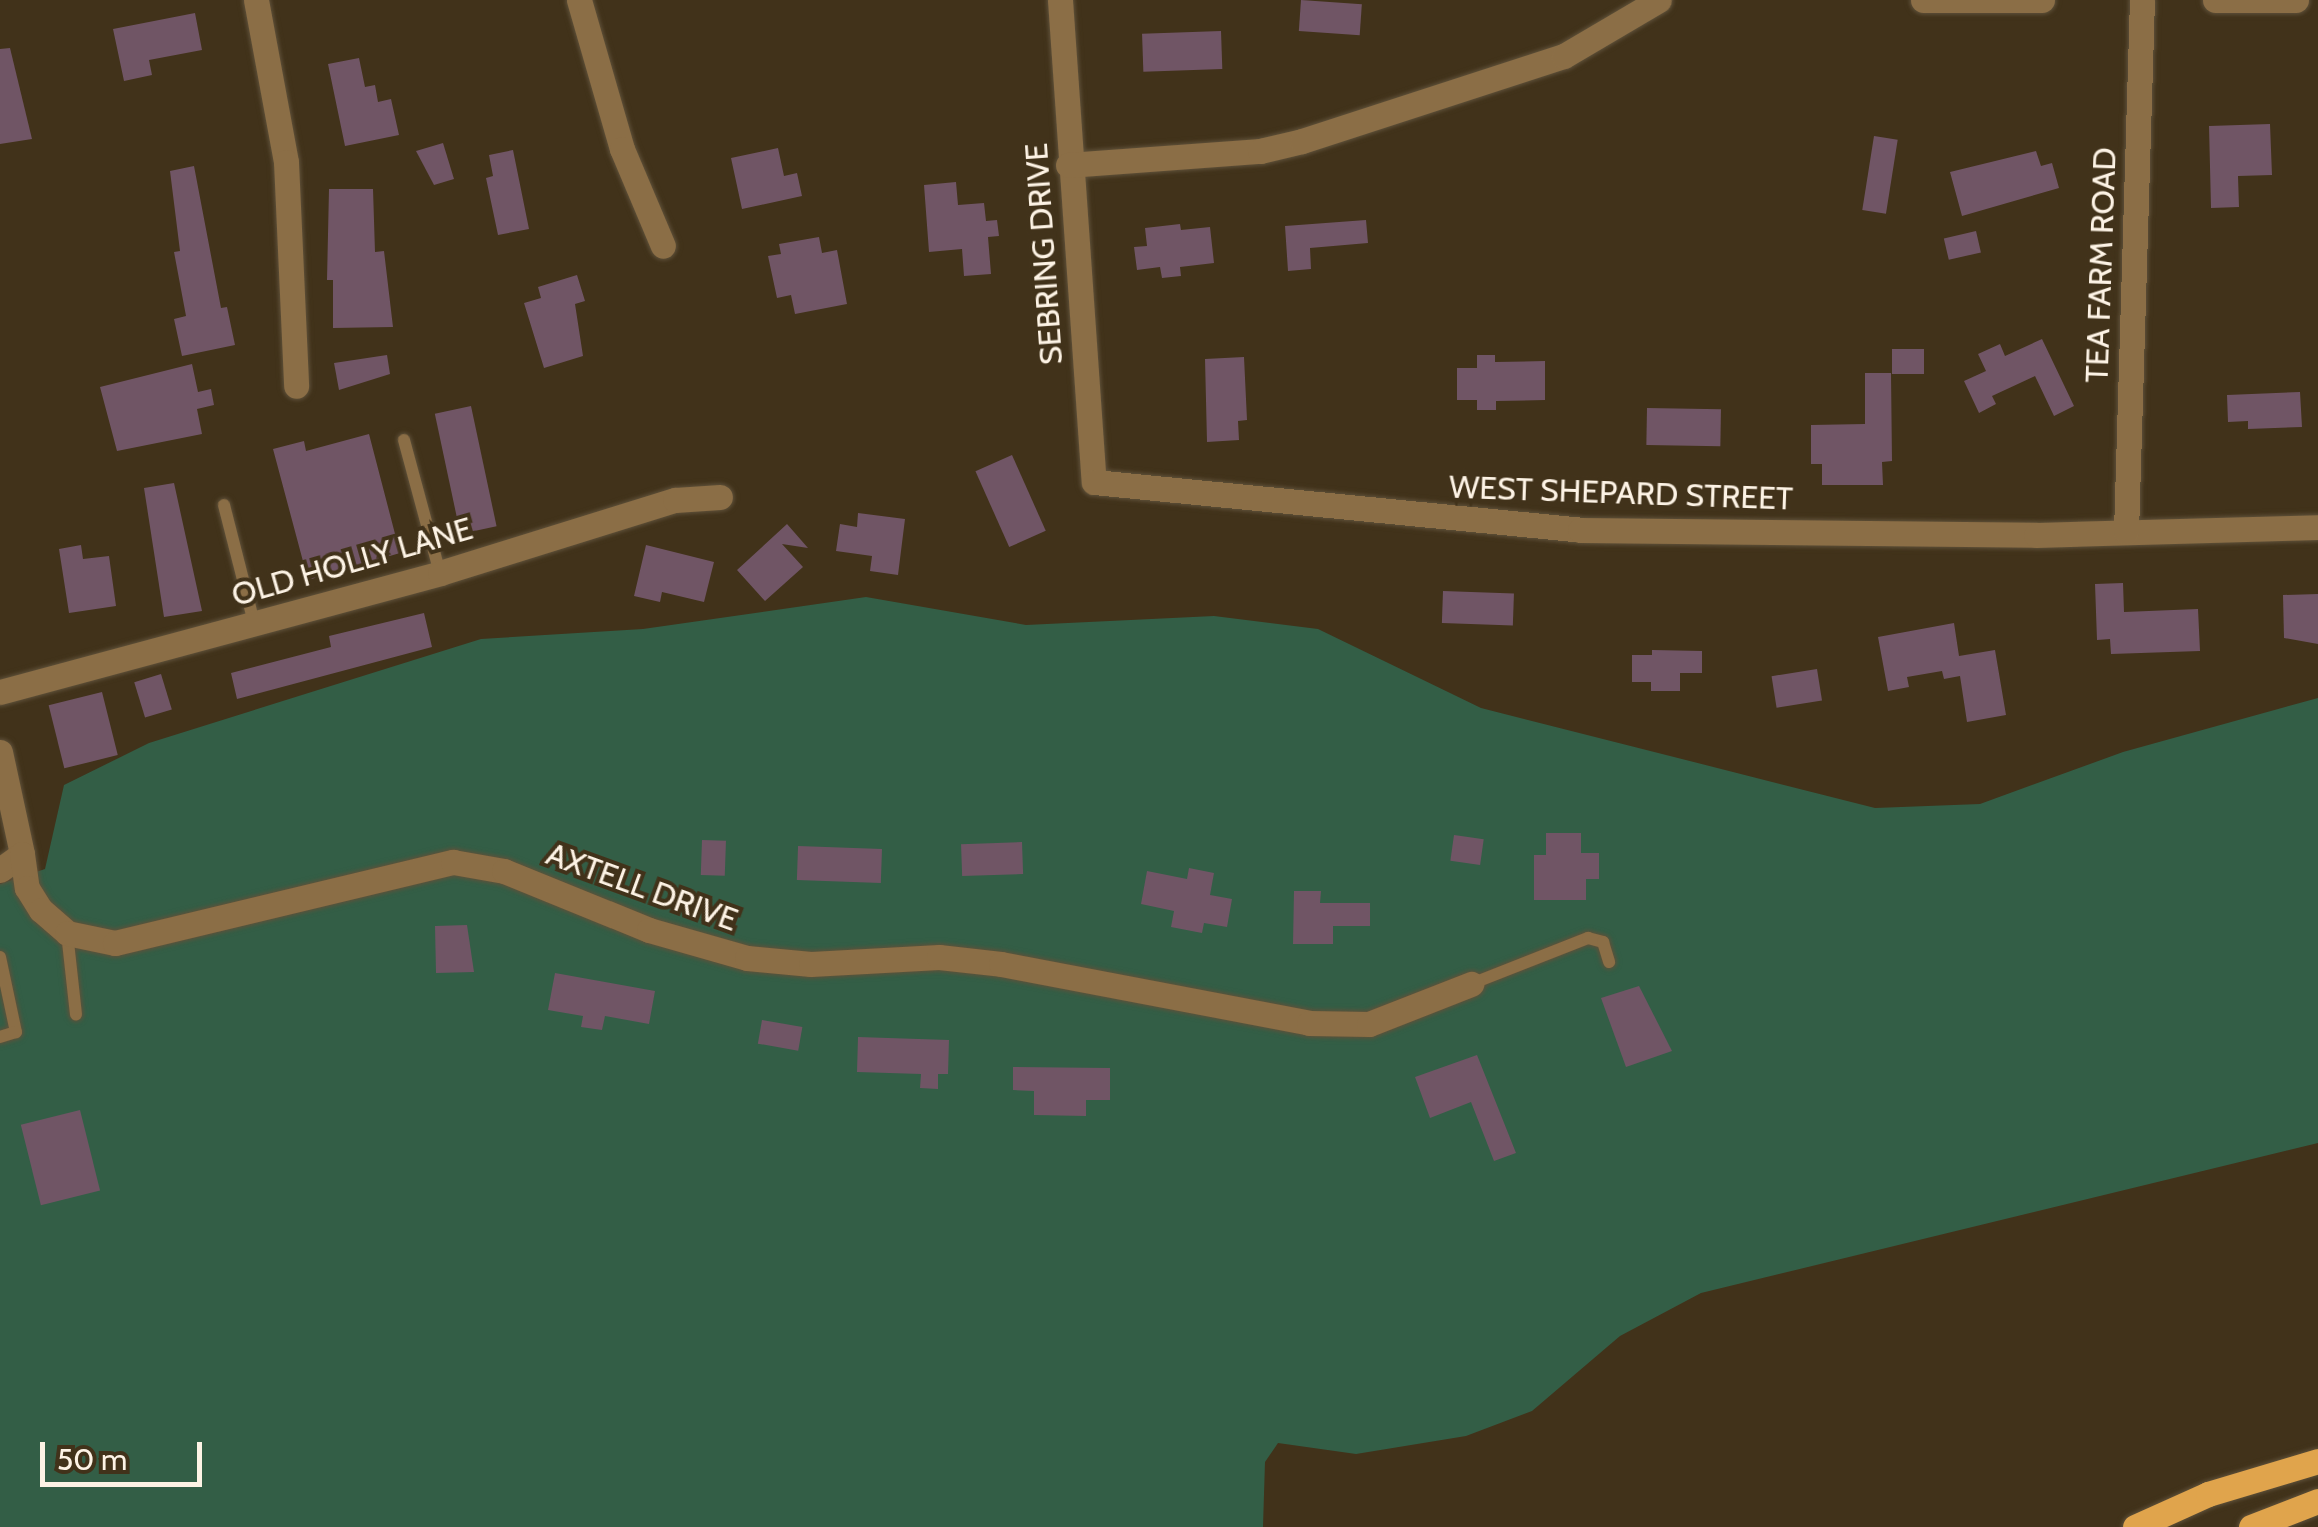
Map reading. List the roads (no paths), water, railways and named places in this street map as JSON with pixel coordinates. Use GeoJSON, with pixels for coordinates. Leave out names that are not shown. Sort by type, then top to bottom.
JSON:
{"type":"FeatureCollection","features":[{"type":"Feature","properties":{"kind":"main road"},"geometry":{"type":"LineString","coordinates":[[2136,1527],[2208,1494],[2318,1461]]}},
{"type":"Feature","properties":{"kind":"main road"},"geometry":{"type":"LineString","coordinates":[[2250,1527],[2318,1501]]}},
{"type":"Feature","properties":{"kind":"street"},"geometry":{"type":"LineString","coordinates":[[256,0],[286,162],[296,386]]}},
{"type":"Feature","properties":{"kind":"street"},"geometry":{"type":"LineString","coordinates":[[580,0],[622,150],[664,246]]}},
{"type":"Feature","properties":{"kind":"street","name":"SEBRING DRIVE"},"geometry":{"type":"LineString","coordinates":[[1060,0],[1068,164],[1094,482],[1114,482]]}},
{"type":"Feature","properties":{"kind":"street"},"geometry":{"type":"LineString","coordinates":[[1068,164],[1260,151],[1302,141],[1564,56],[1659,0]]}},
{"type":"Feature","properties":{"kind":"street"},"geometry":{"type":"LineString","coordinates":[[1923,0],[2042,0]]}},
{"type":"Feature","properties":{"kind":"street","name":"TEA FARM ROAD"},"geometry":{"type":"LineString","coordinates":[[2126,532],[2142,0]]}},
{"type":"Feature","properties":{"kind":"street"},"geometry":{"type":"LineString","coordinates":[[2215,0],[2296,0]]}},
{"type":"Feature","properties":{"kind":"street","name":"WEST SHEPARD STREET"},"geometry":{"type":"LineString","coordinates":[[1114,482],[1580,530],[2126,532],[2318,527]]}},
{"type":"Feature","properties":{"kind":"street","name":"OLD HOLLY LANE"},"geometry":{"type":"LineString","coordinates":[[0,692],[440,573],[675,500],[720,497]]}},
{"type":"Feature","properties":{"kind":"street"},"geometry":{"type":"LineString","coordinates":[[0,752],[32,899],[67,933]]}},
{"type":"Feature","properties":{"kind":"street"},"geometry":{"type":"LineString","coordinates":[[0,870],[22,854]]}},
{"type":"Feature","properties":{"kind":"street","name":"AXTELL DRIVE"},"geometry":{"type":"LineString","coordinates":[[67,933],[115,944],[148,938],[350,882],[453,862],[504,872],[650,930],[747,958],[812,964],[939,957],[1001,964],[1309,1022],[1369,1024],[1471,984]]}},
{"type":"Feature","properties":{"kind":"lane"},"geometry":{"type":"LineString","coordinates":[[404,440],[440,573]]}},
{"type":"Feature","properties":{"kind":"lane"},"geometry":{"type":"LineString","coordinates":[[224,506],[254,623]]}},
{"type":"Feature","properties":{"kind":"lane"},"geometry":{"type":"LineString","coordinates":[[67,933],[76,1016]]}},
{"type":"Feature","properties":{"kind":"lane"},"geometry":{"type":"LineString","coordinates":[[1471,984],[1588,938],[1603,942],[1609,962]]}},
{"type":"Feature","properties":{"kind":"lane"},"geometry":{"type":"LineString","coordinates":[[0,957],[16,1032],[0,1037]]}}]}
